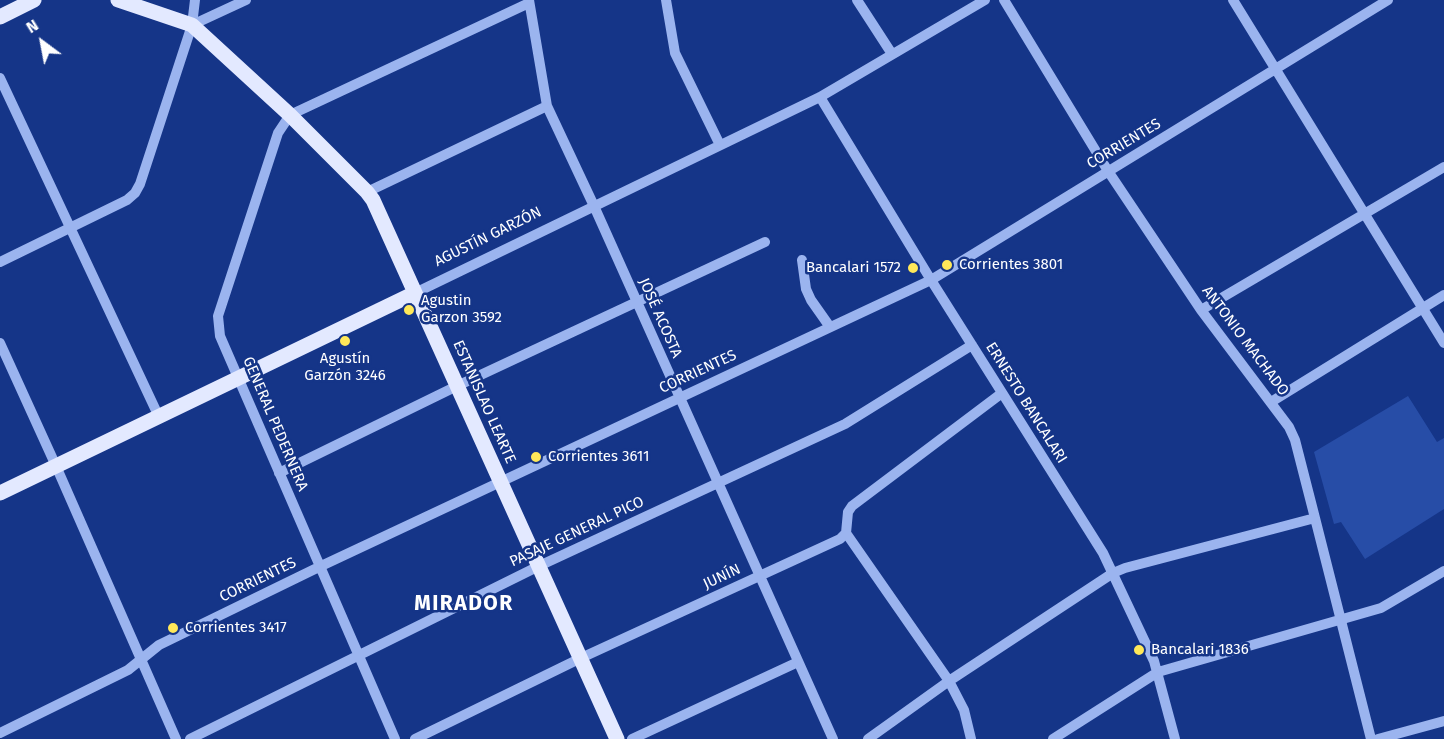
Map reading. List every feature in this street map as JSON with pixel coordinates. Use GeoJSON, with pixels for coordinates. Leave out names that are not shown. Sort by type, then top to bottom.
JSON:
{"type":"FeatureCollection","features":[{"type":"Feature","properties":{"kind":"main road"},"geometry":{"type":"LineString","coordinates":[[0,16],[34,0]]}},
{"type":"Feature","properties":{"kind":"main road"},"geometry":{"type":"LineString","coordinates":[[118,0],[192,25]]}},
{"type":"Feature","properties":{"kind":"main road","name":"ESTANISLAO LEARTE"},"geometry":{"type":"LineString","coordinates":[[192,25],[290,115],[367,192],[378,210],[617,739]]}},
{"type":"Feature","properties":{"kind":"main road","name":"AGUSTÍN GARZÓN"},"geometry":{"type":"LineString","coordinates":[[0,493],[415,293]]}},
{"type":"Feature","properties":{"kind":"street"},"geometry":{"type":"LineString","coordinates":[[0,262],[126,200],[135,193],[140,184],[192,25],[195,0]]}},
{"type":"Feature","properties":{"kind":"street"},"geometry":{"type":"LineString","coordinates":[[192,25],[246,0]]}},
{"type":"Feature","properties":{"kind":"street"},"geometry":{"type":"LineString","coordinates":[[666,0],[675,53],[720,145]]}},
{"type":"Feature","properties":{"kind":"street"},"geometry":{"type":"LineString","coordinates":[[857,0],[892,54]]}},
{"type":"Feature","properties":{"kind":"street","name":"AGUSTÍN GARZÓN"},"geometry":{"type":"LineString","coordinates":[[415,293],[820,97],[985,0]]}},
{"type":"Feature","properties":{"kind":"street","name":"ANTONIO MACHADO"},"geometry":{"type":"LineString","coordinates":[[1004,0],[1108,171],[1202,310],[1283,418],[1295,440],[1371,739]]}},
{"type":"Feature","properties":{"kind":"street"},"geometry":{"type":"LineString","coordinates":[[1233,0],[1444,343]]}},
{"type":"Feature","properties":{"kind":"street","name":"CORRIENTES"},"geometry":{"type":"LineString","coordinates":[[0,734],[128,670],[159,645],[678,397],[931,280],[1388,0]]}},
{"type":"Feature","properties":{"kind":"street"},"geometry":{"type":"LineString","coordinates":[[290,115],[529,2]]}},
{"type":"Feature","properties":{"kind":"street","name":"JOSÉ ACOSTA"},"geometry":{"type":"LineString","coordinates":[[529,2],[547,106],[833,739]]}},
{"type":"Feature","properties":{"kind":"street"},"geometry":{"type":"LineString","coordinates":[[0,78],[159,417]]}},
{"type":"Feature","properties":{"kind":"street","name":"ERNESTO BANCALARI"},"geometry":{"type":"LineString","coordinates":[[820,97],[931,280],[1103,553],[1158,672],[1175,739]]}},
{"type":"Feature","properties":{"kind":"street"},"geometry":{"type":"LineString","coordinates":[[367,192],[547,106]]}},
{"type":"Feature","properties":{"kind":"street","name":"GENERAL PEDERNERA"},"geometry":{"type":"LineString","coordinates":[[290,115],[278,133],[218,316],[220,336],[395,739]]}},
{"type":"Feature","properties":{"kind":"street"},"geometry":{"type":"LineString","coordinates":[[1202,310],[1444,167]]}},
{"type":"Feature","properties":{"kind":"street"},"geometry":{"type":"LineString","coordinates":[[279,473],[457,386],[765,242]]}},
{"type":"Feature","properties":{"kind":"street"},"geometry":{"type":"LineString","coordinates":[[802,260],[806,289],[830,327]]}},
{"type":"Feature","properties":{"kind":"street"},"geometry":{"type":"LineString","coordinates":[[1271,402],[1444,295]]}},
{"type":"Feature","properties":{"kind":"street"},"geometry":{"type":"LineString","coordinates":[[0,343],[57,466],[176,739]]}},
{"type":"Feature","properties":{"kind":"street","name":"PASAJE GENERAL PICO"},"geometry":{"type":"LineString","coordinates":[[190,739],[539,566],[845,424],[972,345]]}},
{"type":"Feature","properties":{"kind":"street"},"geometry":{"type":"LineString","coordinates":[[971,739],[964,710],[949,681],[846,533],[848,512],[852,506],[1002,393]]}},
{"type":"Feature","properties":{"kind":"street"},"geometry":{"type":"LineString","coordinates":[[868,739],[949,681],[1113,573],[1316,518]]}},
{"type":"Feature","properties":{"kind":"street","name":"JUNÍN"},"geometry":{"type":"LineString","coordinates":[[415,739],[581,658],[833,543],[846,533]]}},
{"type":"Feature","properties":{"kind":"street"},"geometry":{"type":"LineString","coordinates":[[1053,739],[1158,672],[1381,609],[1444,571]]}},
{"type":"Feature","properties":{"kind":"street"},"geometry":{"type":"LineString","coordinates":[[632,739],[798,662]]}},
{"type":"Feature","properties":{"kind":"street"},"geometry":{"type":"LineString","coordinates":[[1378,739],[1444,722]]}},
{"type":"Feature","properties":{"kind":"shaded area"},"geometry":{"type":"Polygon","coordinates":[[[1408,396],[1437,442],[1444,438],[1444,509],[1365,559],[1341,522],[1334,524],[1314,452],[1408,396]]]}},
{"type":"Feature","properties":{"kind":"place","name":"Corrientes 3801"},"geometry":{"type":"Point","coordinates":[947,265]}},
{"type":"Feature","properties":{"kind":"place","name":"Bancalari 1572"},"geometry":{"type":"Point","coordinates":[913,268]}},
{"type":"Feature","properties":{"kind":"place","name":"Agustin Garzon 3592"},"geometry":{"type":"Point","coordinates":[409,310]}},
{"type":"Feature","properties":{"kind":"place","name":"Agustín Garzón 3246"},"geometry":{"type":"Point","coordinates":[345,341]}},
{"type":"Feature","properties":{"kind":"place","name":"Corrientes 3611"},"geometry":{"type":"Point","coordinates":[536,457]}},
{"type":"Feature","properties":{"kind":"place","name":"Corrientes 3417"},"geometry":{"type":"Point","coordinates":[173,628]}},
{"type":"Feature","properties":{"kind":"place","name":"Bancalari 1836"},"geometry":{"type":"Point","coordinates":[1139,650]}},
{"type":"Feature","properties":{"kind":"district","name":"MIRADOR"},"geometry":{"type":"Point","coordinates":[464,604]}}]}
